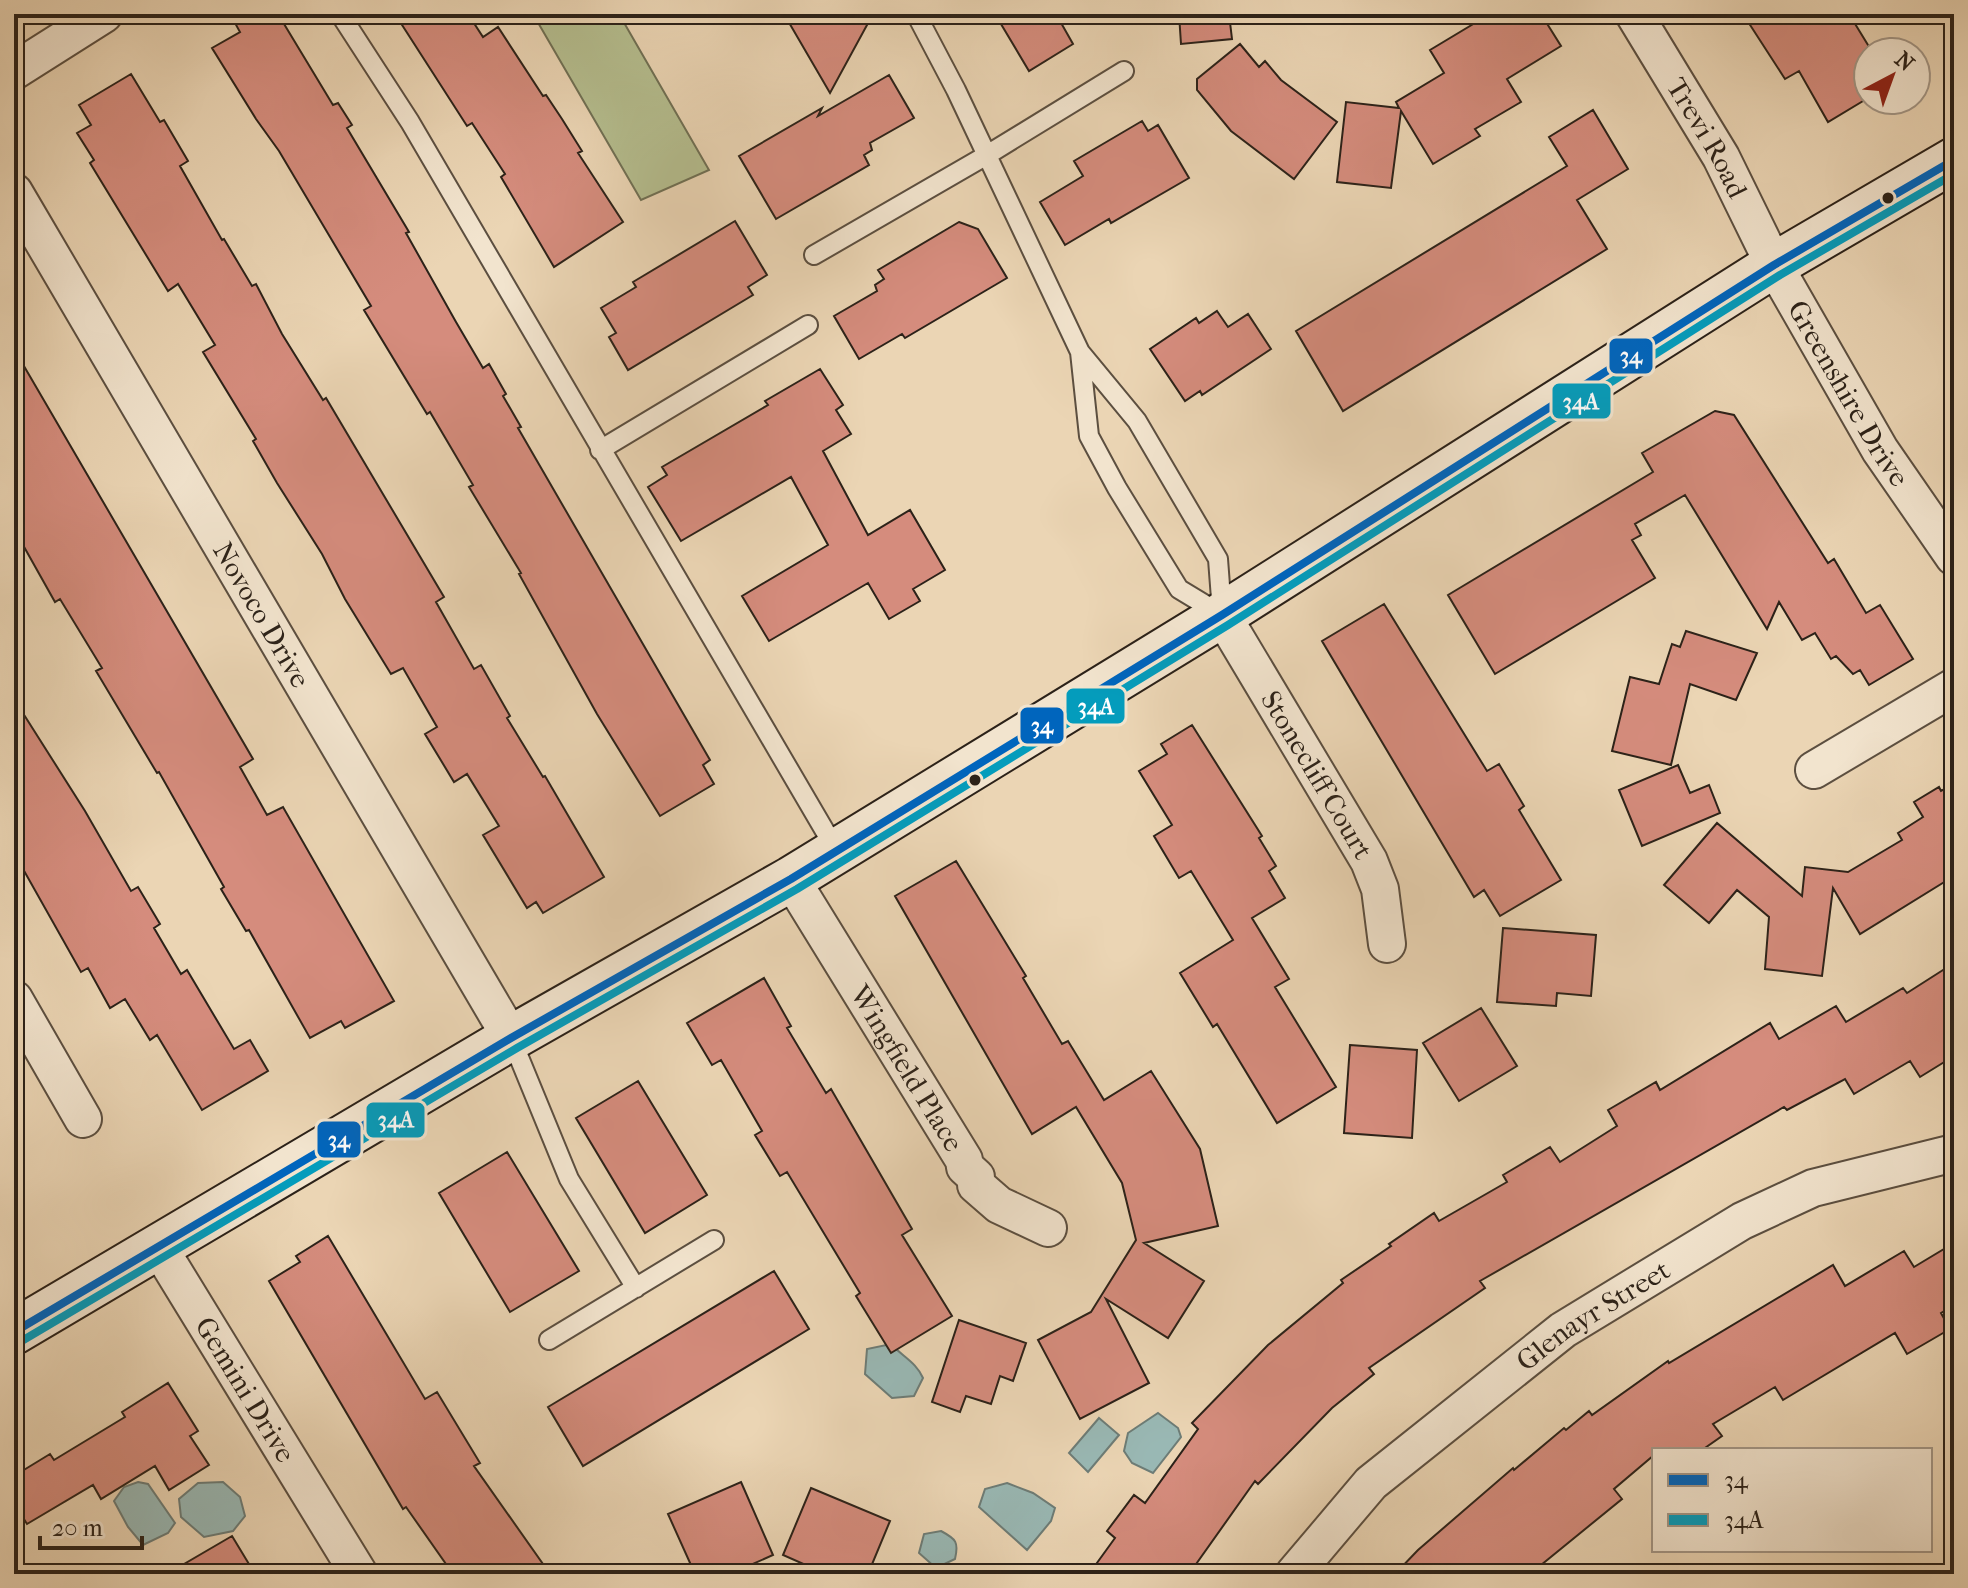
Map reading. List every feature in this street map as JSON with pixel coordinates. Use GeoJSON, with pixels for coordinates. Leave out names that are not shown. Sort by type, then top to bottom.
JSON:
{"type":"FeatureCollection","features":[{"type":"Feature","properties":{"kind":"main road"},"geometry":{"type":"LineString","coordinates":[[14,1332],[511,1038],[791,879],[1222,615],[1774,265],[1954,160]]}},
{"type":"Feature","properties":{"kind":"street"},"geometry":{"type":"LineString","coordinates":[[14,71],[104,14]]}},
{"type":"Feature","properties":{"kind":"street","name":"Trevi Road"},"geometry":{"type":"LineString","coordinates":[[1634,14],[1721,157],[1774,265]]}},
{"type":"Feature","properties":{"kind":"street","name":"Novoco Drive"},"geometry":{"type":"LineString","coordinates":[[14,192],[511,1038]]}},
{"type":"Feature","properties":{"kind":"street","name":"Greenshire Drive"},"geometry":{"type":"LineString","coordinates":[[1774,265],[1880,450],[1954,557]]}},
{"type":"Feature","properties":{"kind":"street","name":"Stonecliff Court"},"geometry":{"type":"LineString","coordinates":[[1222,615],[1369,861],[1380,889],[1387,944]]}},
{"type":"Feature","properties":{"kind":"street"},"geometry":{"type":"LineString","coordinates":[[1814,770],[1954,687]]}},
{"type":"Feature","properties":{"kind":"street","name":"Wingfield Place"},"geometry":{"type":"LineString","coordinates":[[791,879],[964,1160],[965,1167],[976,1177],[976,1185],[999,1205],[1048,1228]]}},
{"type":"Feature","properties":{"kind":"street"},"geometry":{"type":"LineString","coordinates":[[14,999],[83,1119]]}},
{"type":"Feature","properties":{"kind":"street","name":"Glenayr Street"},"geometry":{"type":"LineString","coordinates":[[1294,1574],[1371,1483],[1563,1330],[1742,1221],[1813,1188],[1954,1153]]}},
{"type":"Feature","properties":{"kind":"street","name":"Gemini Drive"},"geometry":{"type":"LineString","coordinates":[[158,1246],[359,1574]]}},
{"type":"Feature","properties":{"kind":"lane"},"geometry":{"type":"LineString","coordinates":[[340,14],[410,122],[836,850]]}},
{"type":"Feature","properties":{"kind":"lane"},"geometry":{"type":"LineString","coordinates":[[916,14],[1080,352],[1137,421],[1218,559],[1222,615]]}},
{"type":"Feature","properties":{"kind":"lane"},"geometry":{"type":"LineString","coordinates":[[814,255],[1124,71]]}},
{"type":"Feature","properties":{"kind":"lane"},"geometry":{"type":"LineString","coordinates":[[600,450],[808,325]]}},
{"type":"Feature","properties":{"kind":"lane"},"geometry":{"type":"LineString","coordinates":[[1080,352],[1089,436],[1117,488],[1179,589],[1222,615]]}},
{"type":"Feature","properties":{"kind":"lane"},"geometry":{"type":"LineString","coordinates":[[511,1038],[569,1179],[636,1288]]}},
{"type":"Feature","properties":{"kind":"lane"},"geometry":{"type":"LineString","coordinates":[[549,1340],[714,1240]]}},
{"type":"Feature","properties":{"kind":"green space"},"geometry":{"type":"Polygon","coordinates":[[[533,14],[619,14],[709,170],[641,200],[533,14]]]}},
{"type":"Feature","properties":{"kind":"water"},"geometry":{"type":"Polygon","coordinates":[[[891,1344],[923,1378],[914,1396],[892,1398],[865,1374],[867,1349],[891,1344]]]}},
{"type":"Feature","properties":{"kind":"water"},"geometry":{"type":"Polygon","coordinates":[[[1158,1413],[1178,1428],[1181,1437],[1153,1473],[1132,1463],[1124,1451],[1128,1433],[1158,1413]]]}},
{"type":"Feature","properties":{"kind":"water"},"geometry":{"type":"Polygon","coordinates":[[[1099,1418],[1119,1435],[1088,1472],[1069,1453],[1099,1418]]]}},
{"type":"Feature","properties":{"kind":"water"},"geometry":{"type":"Polygon","coordinates":[[[138,1482],[148,1484],[175,1523],[168,1533],[143,1545],[128,1527],[114,1501],[124,1487],[138,1482]]]}},
{"type":"Feature","properties":{"kind":"water"},"geometry":{"type":"Polygon","coordinates":[[[223,1482],[240,1497],[245,1516],[233,1531],[204,1537],[181,1517],[179,1499],[198,1483],[223,1482]]]}},
{"type":"Feature","properties":{"kind":"water"},"geometry":{"type":"Polygon","coordinates":[[[1007,1483],[1033,1493],[1055,1508],[1051,1521],[1027,1550],[979,1507],[985,1489],[1007,1483]]]}},
{"type":"Feature","properties":{"kind":"water"},"geometry":{"type":"Polygon","coordinates":[[[941,1531],[955,1542],[956,1553],[955,1559],[936,1568],[919,1553],[924,1534],[941,1531]]]}},
{"type":"Feature","properties":{"kind":"building"},"geometry":{"type":"Polygon","coordinates":[[[251,14],[278,14],[333,105],[338,103],[352,125],[347,128],[409,232],[406,233],[456,322],[483,368],[489,364],[521,427],[518,428],[710,760],[703,765],[714,784],[660,816],[597,714],[521,573],[469,487],[473,485],[364,310],[371,306],[279,151],[212,48],[240,32],[235,23],[251,14]]]}},
{"type":"Feature","properties":{"kind":"building"},"geometry":{"type":"Polygon","coordinates":[[[395,14],[468,14],[483,37],[498,27],[543,96],[546,95],[562,119],[582,151],[578,153],[623,222],[554,267],[501,177],[505,174],[472,123],[467,126],[395,14]]]}},
{"type":"Feature","properties":{"kind":"building"},"geometry":{"type":"Polygon","coordinates":[[[784,14],[873,14],[830,93],[784,14]]]}},
{"type":"Feature","properties":{"kind":"building"},"geometry":{"type":"Polygon","coordinates":[[[995,14],[1056,14],[1073,44],[1029,71],[995,14]]]}},
{"type":"Feature","properties":{"kind":"building"},"geometry":{"type":"Polygon","coordinates":[[[1179,14],[1229,14],[1232,39],[1181,44],[1179,14]]]}},
{"type":"Feature","properties":{"kind":"building"},"geometry":{"type":"Polygon","coordinates":[[[1490,14],[1541,14],[1561,46],[1507,79],[1521,102],[1475,129],[1480,136],[1433,164],[1401,111],[1391,188],[1337,182],[1346,102],[1399,108],[1396,102],[1444,73],[1430,50],[1490,14]]]}},
{"type":"Feature","properties":{"kind":"building"},"geometry":{"type":"Polygon","coordinates":[[[1743,14],[1849,14],[1862,36],[1852,36],[1852,108],[1828,122],[1799,71],[1785,79],[1743,14]]]}},
{"type":"Feature","properties":{"kind":"building"},"geometry":{"type":"Polygon","coordinates":[[[1240,44],[1259,67],[1265,61],[1281,80],[1337,122],[1294,179],[1231,131],[1197,90],[1197,79],[1240,44]]]}},
{"type":"Feature","properties":{"kind":"building"},"geometry":{"type":"Polygon","coordinates":[[[131,74],[188,161],[180,166],[222,240],[252,286],[256,284],[282,334],[323,400],[326,398],[444,597],[436,602],[474,669],[481,665],[510,716],[507,718],[604,877],[543,913],[536,902],[527,908],[483,835],[499,826],[467,774],[454,782],[425,734],[437,727],[403,668],[391,674],[277,483],[253,441],[256,439],[203,352],[215,345],[178,284],[168,291],[90,163],[94,160],[77,133],[91,125],[79,105],[131,74]]]}},
{"type":"Feature","properties":{"kind":"building"},"geometry":{"type":"Polygon","coordinates":[[[889,75],[914,118],[870,143],[872,150],[864,155],[869,165],[776,219],[739,156],[822,108],[818,116],[889,75]]]}},
{"type":"Feature","properties":{"kind":"building"},"geometry":{"type":"Polygon","coordinates":[[[1593,110],[1628,169],[1577,200],[1607,249],[1343,411],[1296,331],[1567,166],[1549,137],[1593,110]]]}},
{"type":"Feature","properties":{"kind":"building"},"geometry":{"type":"Polygon","coordinates":[[[1142,121],[1148,131],[1158,125],[1189,178],[1111,223],[1109,219],[1065,245],[1040,202],[1083,176],[1074,161],[1142,121]]]}},
{"type":"Feature","properties":{"kind":"building"},"geometry":{"type":"Polygon","coordinates":[[[735,221],[767,275],[748,287],[753,295],[628,370],[609,337],[616,333],[601,308],[636,287],[633,282],[735,221]]]}},
{"type":"Feature","properties":{"kind":"building"},"geometry":{"type":"Polygon","coordinates":[[[959,222],[978,229],[1007,278],[905,338],[902,334],[859,359],[834,316],[877,291],[875,285],[884,279],[878,270],[959,222]]]}},
{"type":"Feature","properties":{"kind":"building"},"geometry":{"type":"Polygon","coordinates":[[[1217,311],[1228,327],[1248,314],[1271,349],[1202,395],[1200,391],[1185,401],[1150,349],[1196,318],[1199,323],[1217,311]]]}},
{"type":"Feature","properties":{"kind":"building"},"geometry":{"type":"Polygon","coordinates":[[[14,349],[253,759],[240,767],[267,815],[283,807],[394,1001],[345,1028],[341,1021],[310,1038],[249,930],[246,931],[221,889],[224,887],[159,772],[96,671],[102,668],[60,599],[55,602],[14,529],[14,349]]]}},
{"type":"Feature","properties":{"kind":"building"},"geometry":{"type":"Polygon","coordinates":[[[820,369],[843,405],[836,410],[851,434],[823,451],[868,535],[910,510],[945,570],[913,589],[920,601],[889,619],[868,583],[769,641],[742,596],[828,545],[791,477],[681,541],[648,487],[667,475],[662,467],[768,405],[765,401],[820,369]]]}},
{"type":"Feature","properties":{"kind":"building"},"geometry":{"type":"Polygon","coordinates":[[[1715,411],[1734,415],[1828,563],[1834,559],[1866,613],[1880,605],[1913,659],[1869,685],[1860,670],[1853,674],[1836,656],[1831,659],[1815,633],[1802,640],[1779,602],[1767,629],[1685,495],[1635,524],[1641,535],[1632,540],[1655,578],[1495,674],[1448,595],[1653,472],[1642,453],[1715,411]]]}},
{"type":"Feature","properties":{"kind":"building"},"geometry":{"type":"Polygon","coordinates":[[[1384,604],[1487,771],[1499,764],[1524,806],[1519,810],[1561,880],[1500,916],[1484,890],[1474,897],[1322,641],[1384,604]]]}},
{"type":"Feature","properties":{"kind":"building"},"geometry":{"type":"Polygon","coordinates":[[[1686,631],[1757,653],[1736,700],[1690,684],[1671,765],[1612,751],[1630,677],[1659,684],[1672,644],[1680,647],[1686,631]]]}},
{"type":"Feature","properties":{"kind":"building"},"geometry":{"type":"Polygon","coordinates":[[[14,699],[131,891],[138,887],[160,924],[154,928],[181,974],[187,970],[234,1049],[250,1040],[268,1071],[202,1110],[157,1035],[150,1040],[125,999],[110,1008],[88,968],[81,972],[14,853],[14,699]]]}},
{"type":"Feature","properties":{"kind":"building"},"geometry":{"type":"Polygon","coordinates":[[[1192,725],[1262,836],[1259,838],[1276,866],[1269,871],[1285,898],[1252,918],[1289,979],[1275,987],[1336,1087],[1277,1123],[1217,1024],[1213,1027],[1180,973],[1233,940],[1191,871],[1179,878],[1154,836],[1172,825],[1139,771],[1167,754],[1161,744],[1192,725]]]}},
{"type":"Feature","properties":{"kind":"building"},"geometry":{"type":"Polygon","coordinates":[[[1678,765],[1690,793],[1709,785],[1720,813],[1642,846],[1619,790],[1678,765]]]}},
{"type":"Feature","properties":{"kind":"building"},"geometry":{"type":"Polygon","coordinates":[[[1954,784],[1954,876],[1860,934],[1833,888],[1822,976],[1765,969],[1769,917],[1737,890],[1709,923],[1664,885],[1717,823],[1802,896],[1805,867],[1848,872],[1902,840],[1898,833],[1923,817],[1914,802],[1939,787],[1941,791],[1954,784]]]}},
{"type":"Feature","properties":{"kind":"building"},"geometry":{"type":"Polygon","coordinates":[[[956,861],[1026,976],[1023,978],[1062,1044],[1068,1041],[1104,1100],[1151,1071],[1200,1149],[1218,1226],[1144,1243],[1204,1281],[1168,1338],[1106,1299],[1149,1383],[1080,1419],[1038,1340],[1091,1312],[1136,1240],[1122,1183],[1076,1107],[1032,1134],[895,896],[956,861]]]}},
{"type":"Feature","properties":{"kind":"building"},"geometry":{"type":"Polygon","coordinates":[[[1503,928],[1596,935],[1591,996],[1557,993],[1556,1006],[1497,1002],[1503,928]]]}},
{"type":"Feature","properties":{"kind":"building"},"geometry":{"type":"Polygon","coordinates":[[[1954,963],[1954,1056],[1920,1077],[1910,1061],[1854,1094],[1845,1079],[1787,1110],[1784,1107],[1480,1281],[1485,1288],[1369,1368],[1374,1374],[1332,1408],[1258,1484],[1255,1481],[1189,1574],[1089,1574],[1115,1538],[1107,1531],[1134,1495],[1145,1503],[1198,1429],[1192,1423],[1268,1345],[1343,1283],[1341,1280],[1391,1246],[1389,1244],[1434,1213],[1439,1221],[1507,1182],[1503,1175],[1550,1147],[1560,1162],[1617,1126],[1608,1110],[1656,1082],[1660,1090],[1770,1023],[1779,1039],[1836,1006],[1846,1022],[1903,988],[1907,993],[1954,963]]]}},
{"type":"Feature","properties":{"kind":"building"},"geometry":{"type":"Polygon","coordinates":[[[764,978],[791,1026],[787,1028],[826,1093],[831,1089],[912,1229],[902,1235],[952,1316],[891,1353],[856,1296],[860,1293],[787,1172],[780,1176],[755,1135],[762,1131],[721,1060],[712,1065],[687,1023],[764,978]]]}},
{"type":"Feature","properties":{"kind":"building"},"geometry":{"type":"Polygon","coordinates":[[[1481,1008],[1517,1066],[1459,1101],[1423,1043],[1481,1008]]]}},
{"type":"Feature","properties":{"kind":"building"},"geometry":{"type":"Polygon","coordinates":[[[1350,1045],[1417,1050],[1412,1138],[1344,1133],[1350,1045]]]}},
{"type":"Feature","properties":{"kind":"building"},"geometry":{"type":"Polygon","coordinates":[[[638,1081],[707,1195],[645,1233],[576,1118],[638,1081]]]}},
{"type":"Feature","properties":{"kind":"building"},"geometry":{"type":"Polygon","coordinates":[[[507,1152],[579,1271],[510,1312],[439,1193],[507,1152]]]}},
{"type":"Feature","properties":{"kind":"building"},"geometry":{"type":"Polygon","coordinates":[[[328,1236],[425,1399],[437,1392],[480,1463],[474,1466],[550,1574],[453,1574],[406,1507],[403,1509],[269,1281],[300,1262],[296,1256],[328,1236]]]}},
{"type":"Feature","properties":{"kind":"building"},"geometry":{"type":"Polygon","coordinates":[[[1954,1243],[1954,1305],[1941,1313],[1950,1329],[1907,1354],[1895,1333],[1783,1400],[1775,1387],[1713,1424],[1722,1436],[1705,1448],[1652,1448],[1652,1457],[1614,1489],[1622,1499],[1530,1574],[1395,1574],[1418,1550],[1564,1428],[1566,1430],[1589,1411],[1592,1415],[1668,1361],[1833,1265],[1845,1286],[1904,1251],[1914,1267],[1954,1243]]]}},
{"type":"Feature","properties":{"kind":"building"},"geometry":{"type":"Polygon","coordinates":[[[774,1271],[809,1329],[583,1466],[548,1407],[774,1271]]]}},
{"type":"Feature","properties":{"kind":"building"},"geometry":{"type":"Polygon","coordinates":[[[959,1320],[1026,1343],[1013,1381],[1000,1376],[991,1404],[966,1396],[960,1412],[932,1402],[959,1320]]]}},
{"type":"Feature","properties":{"kind":"building"},"geometry":{"type":"Polygon","coordinates":[[[168,1383],[198,1431],[190,1436],[209,1465],[169,1490],[155,1466],[101,1499],[93,1485],[27,1524],[14,1503],[14,1476],[50,1454],[54,1460],[125,1417],[122,1412],[168,1383]]]}},
{"type":"Feature","properties":{"kind":"building"},"geometry":{"type":"Polygon","coordinates":[[[741,1482],[773,1555],[730,1574],[695,1574],[668,1514],[741,1482]]]}},
{"type":"Feature","properties":{"kind":"building"},"geometry":{"type":"Polygon","coordinates":[[[811,1488],[890,1521],[868,1574],[826,1574],[783,1555],[811,1488]]]}},
{"type":"Feature","properties":{"kind":"building"},"geometry":{"type":"Polygon","coordinates":[[[232,1536],[255,1574],[167,1574],[232,1536]]]}},
{"type":"Feature","properties":{"kind":"transit line","name":"34"},"geometry":{"type":"LineString","coordinates":[[14,1332],[511,1038],[791,879],[1222,615],[1774,265],[1954,160]]}},
{"type":"Feature","properties":{"kind":"transit line","name":"34A"},"geometry":{"type":"LineString","coordinates":[[20,1342],[517,1048],[797,889],[1228,625],[1780,275],[1954,174]]}}]}
